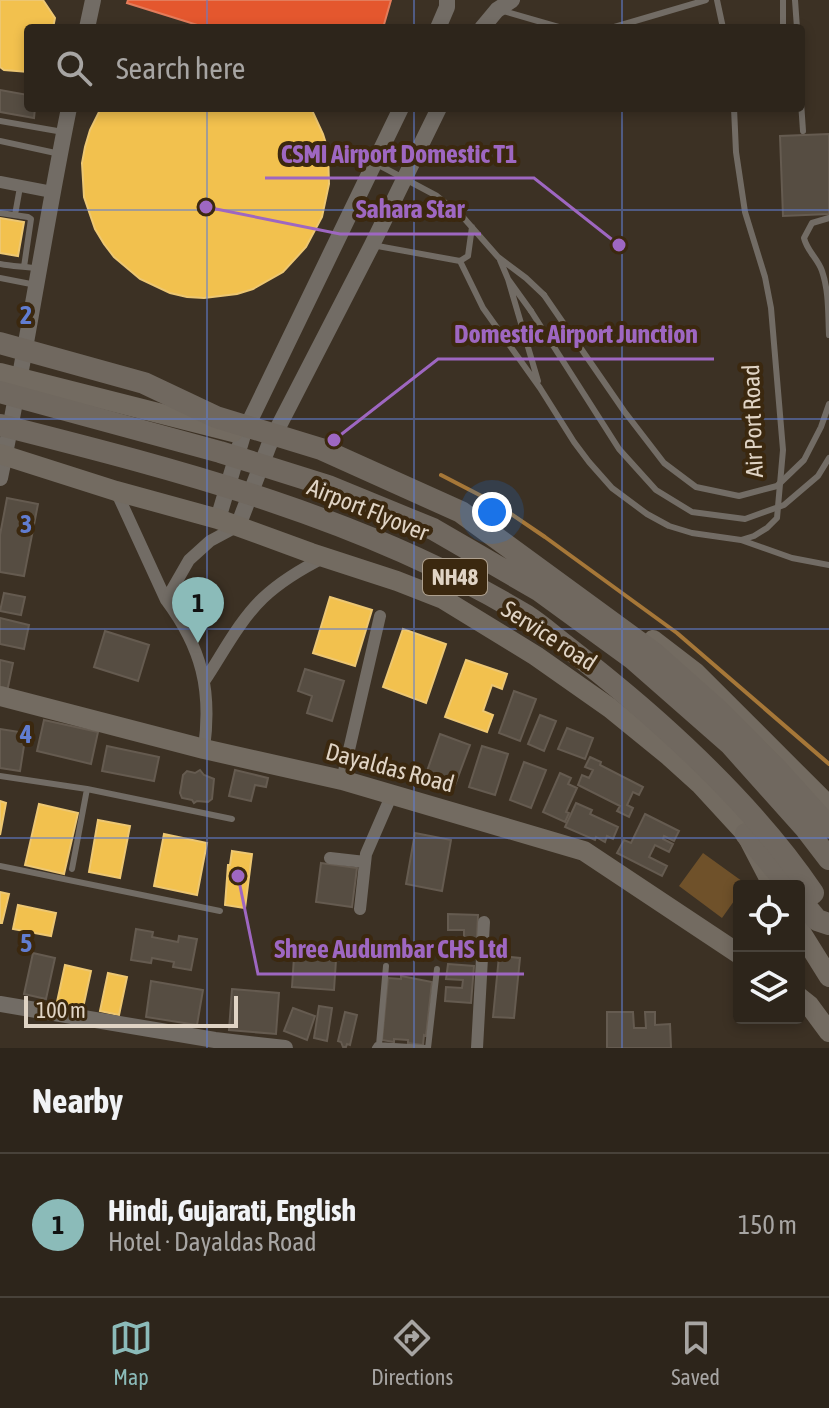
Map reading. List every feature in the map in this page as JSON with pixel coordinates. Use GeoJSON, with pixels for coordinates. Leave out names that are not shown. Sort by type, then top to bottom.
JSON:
{"type":"FeatureCollection","features":[{"type":"Feature","properties":{"kind":"highway"},"geometry":{"type":"LineString","coordinates":[[15,340],[144,383],[216,417],[321,449],[461,512],[655,654],[718,710],[829,827]]}},
{"type":"Feature","properties":{"kind":"highway","name":"Airport Flyover"},"geometry":{"type":"LineString","coordinates":[[0,392],[220,452],[328,486],[433,529],[540,591],[632,658],[730,744],[829,859]]}},
{"type":"Feature","properties":{"kind":"highway","name":"Airport Flyover"},"geometry":{"type":"LineString","coordinates":[[0,425],[132,458],[318,517],[422,559],[529,618],[615,684],[705,764],[798,870],[806,895],[829,915]]}},
{"type":"Feature","properties":{"kind":"highway"},"geometry":{"type":"LineString","coordinates":[[746,834],[784,880]]}},
{"type":"Feature","properties":{"kind":"highway"},"geometry":{"type":"LineString","coordinates":[[806,895],[817,920],[829,924]]}},
{"type":"Feature","properties":{"kind":"main road"},"geometry":{"type":"LineString","coordinates":[[10,375],[243,435],[342,465],[434,507],[580,585],[696,673],[829,806]]}},
{"type":"Feature","properties":{"kind":"main road","name":"Service road"},"geometry":{"type":"LineString","coordinates":[[2,455],[218,519],[443,599],[536,656],[610,708],[669,756],[746,834],[770,880]]}},
{"type":"Feature","properties":{"kind":"main road","name":"Dayaldas Road"},"geometry":{"type":"LineString","coordinates":[[0,696],[204,749],[342,780],[584,851],[736,952]]}},
{"type":"Feature","properties":{"kind":"main road"},"geometry":{"type":"LineString","coordinates":[[805,939],[829,977]]}},
{"type":"Feature","properties":{"kind":"main road"},"geometry":{"type":"LineString","coordinates":[[805,1002],[829,1032]]}},
{"type":"Feature","properties":{"kind":"street"},"geometry":{"type":"LineString","coordinates":[[88,24],[93,0]]}},
{"type":"Feature","properties":{"kind":"street"},"geometry":{"type":"LineString","coordinates":[[440,24],[447,0]]}},
{"type":"Feature","properties":{"kind":"street"},"geometry":{"type":"LineString","coordinates":[[485,24],[497,10],[512,0]]}},
{"type":"Feature","properties":{"kind":"street"},"geometry":{"type":"LineString","coordinates":[[0,478],[15,340],[33,274],[68,112]]}},
{"type":"Feature","properties":{"kind":"street"},"geometry":{"type":"LineString","coordinates":[[218,519],[243,435],[399,112]]}},
{"type":"Feature","properties":{"kind":"street"},"geometry":{"type":"LineString","coordinates":[[166,600],[189,560],[210,541],[238,526],[269,445],[437,112]]}},
{"type":"Feature","properties":{"kind":"street"},"geometry":{"type":"LineString","coordinates":[[0,182],[52,192]]}},
{"type":"Feature","properties":{"kind":"street"},"geometry":{"type":"LineString","coordinates":[[116,491],[166,600],[193,644],[205,680],[208,720],[204,749]]}},
{"type":"Feature","properties":{"kind":"street"},"geometry":{"type":"LineString","coordinates":[[205,680],[263,598],[285,580],[325,557]]}},
{"type":"Feature","properties":{"kind":"street"},"geometry":{"type":"LineString","coordinates":[[342,780],[380,616]]}},
{"type":"Feature","properties":{"kind":"street"},"geometry":{"type":"LineString","coordinates":[[360,909],[366,854],[392,794]]}},
{"type":"Feature","properties":{"kind":"street"},"geometry":{"type":"LineString","coordinates":[[330,858],[365,862]]}},
{"type":"Feature","properties":{"kind":"street"},"geometry":{"type":"LineString","coordinates":[[477,1048],[484,922]]}},
{"type":"Feature","properties":{"kind":"street"},"geometry":{"type":"LineString","coordinates":[[0,1004],[215,1040],[285,1048]]}},
{"type":"Feature","properties":{"kind":"lane"},"geometry":{"type":"LineString","coordinates":[[625,24],[706,0]]}},
{"type":"Feature","properties":{"kind":"lane"},"geometry":{"type":"LineString","coordinates":[[717,0],[722,24]]}},
{"type":"Feature","properties":{"kind":"lane"},"geometry":{"type":"LineString","coordinates":[[783,0],[783,24]]}},
{"type":"Feature","properties":{"kind":"lane"},"geometry":{"type":"LineString","coordinates":[[795,0],[797,24]]}},
{"type":"Feature","properties":{"kind":"lane"},"geometry":{"type":"LineString","coordinates":[[497,10],[548,24]]}},
{"type":"Feature","properties":{"kind":"lane","name":"Air Port Road"},"geometry":{"type":"LineString","coordinates":[[734,112],[736,152],[745,212],[771,308],[783,450],[777,518],[754,536],[741,540]]}},
{"type":"Feature","properties":{"kind":"lane"},"geometry":{"type":"LineString","coordinates":[[802,112],[803,131]]}},
{"type":"Feature","properties":{"kind":"lane"},"geometry":{"type":"LineString","coordinates":[[0,121],[64,132]]}},
{"type":"Feature","properties":{"kind":"lane"},"geometry":{"type":"LineString","coordinates":[[0,141],[60,154]]}},
{"type":"Feature","properties":{"kind":"lane"},"geometry":{"type":"LineString","coordinates":[[375,163],[437,196],[462,216],[498,257],[544,295],[664,463],[696,487],[739,496],[777,486],[804,460],[829,404]]}},
{"type":"Feature","properties":{"kind":"lane"},"geometry":{"type":"LineString","coordinates":[[15,215],[21,186]]}},
{"type":"Feature","properties":{"kind":"lane"},"geometry":{"type":"LineString","coordinates":[[0,213],[31,219],[33,274]]}},
{"type":"Feature","properties":{"kind":"lane"},"geometry":{"type":"LineString","coordinates":[[829,218],[812,223],[804,238],[807,249],[822,269],[827,288],[829,335]]}},
{"type":"Feature","properties":{"kind":"lane"},"geometry":{"type":"LineString","coordinates":[[372,245],[460,261],[468,256],[472,227]]}},
{"type":"Feature","properties":{"kind":"lane"},"geometry":{"type":"LineString","coordinates":[[498,257],[508,279],[540,388]]}},
{"type":"Feature","properties":{"kind":"lane"},"geometry":{"type":"LineString","coordinates":[[460,261],[483,308],[582,452],[612,488],[669,526],[692,533],[741,540],[792,558],[829,565]]}},
{"type":"Feature","properties":{"kind":"lane"},"geometry":{"type":"LineString","coordinates":[[0,264],[33,274]]}},
{"type":"Feature","properties":{"kind":"lane"},"geometry":{"type":"LineString","coordinates":[[0,278],[33,274]]}},
{"type":"Feature","properties":{"kind":"lane"},"geometry":{"type":"LineString","coordinates":[[508,279],[619,449],[656,490],[692,512],[745,519],[784,505],[818,476],[829,458]]}},
{"type":"Feature","properties":{"kind":"lane"},"geometry":{"type":"LineString","coordinates":[[0,776],[87,789],[232,819]]}},
{"type":"Feature","properties":{"kind":"lane"},"geometry":{"type":"LineString","coordinates":[[72,869],[87,789]]}},
{"type":"Feature","properties":{"kind":"lane"},"geometry":{"type":"LineString","coordinates":[[0,866],[220,911]]}},
{"type":"Feature","properties":{"kind":"lane"},"geometry":{"type":"LineString","coordinates":[[386,966],[377,1047],[427,1048],[437,969]]}},
{"type":"Feature","properties":{"kind":"shaded area"},"geometry":{"type":"Polygon","coordinates":[[[703,853],[740,880],[733,880],[733,902],[722,918],[679,886],[703,853]]]}},
{"type":"Feature","properties":{"kind":"building: Homes"},"geometry":{"type":"Polygon","coordinates":[[[0,0],[43,0],[55,18],[54,24],[24,24],[24,72],[0,67],[0,0]]]}},
{"type":"Feature","properties":{"kind":"building: Homes"},"geometry":{"type":"Polygon","coordinates":[[[99,112],[313,112],[328,150],[329,184],[322,217],[306,247],[283,272],[253,289],[204,298],[170,293],[140,279],[114,257],[95,229],[84,197],[82,163],[90,130],[99,112]]]}},
{"type":"Feature","properties":{"kind":"building: Homes"},"geometry":{"type":"Polygon","coordinates":[[[0,218],[24,222],[18,256],[0,253],[0,218]]]}},
{"type":"Feature","properties":{"kind":"building: Homes"},"geometry":{"type":"Polygon","coordinates":[[[330,597],[372,610],[355,666],[313,653],[330,597]]]}},
{"type":"Feature","properties":{"kind":"building: Homes"},"geometry":{"type":"Polygon","coordinates":[[[403,629],[446,644],[426,703],[383,687],[403,629]]]}},
{"type":"Feature","properties":{"kind":"building: Homes"},"geometry":{"type":"Polygon","coordinates":[[[466,660],[507,674],[502,689],[492,685],[483,711],[493,715],[487,732],[445,717],[466,660]]]}},
{"type":"Feature","properties":{"kind":"building: Homes"},"geometry":{"type":"Polygon","coordinates":[[[0,801],[6,803],[0,835],[0,801]]]}},
{"type":"Feature","properties":{"kind":"building: Homes"},"geometry":{"type":"Polygon","coordinates":[[[39,804],[78,813],[64,874],[25,865],[39,804]]]}},
{"type":"Feature","properties":{"kind":"building: Homes"},"geometry":{"type":"Polygon","coordinates":[[[98,820],[130,826],[120,878],[89,872],[98,820]]]}},
{"type":"Feature","properties":{"kind":"building: Homes"},"geometry":{"type":"Polygon","coordinates":[[[164,834],[207,843],[197,895],[154,886],[164,834]]]}},
{"type":"Feature","properties":{"kind":"building: Homes"},"geometry":{"type":"Polygon","coordinates":[[[232,851],[252,854],[245,908],[225,905],[232,851]]]}},
{"type":"Feature","properties":{"kind":"building: Homes"},"geometry":{"type":"Polygon","coordinates":[[[0,892],[9,894],[2,923],[0,923],[0,892]]]}},
{"type":"Feature","properties":{"kind":"building: Homes"},"geometry":{"type":"Polygon","coordinates":[[[18,905],[56,913],[51,936],[13,929],[18,905]]]}},
{"type":"Feature","properties":{"kind":"building: Homes"},"geometry":{"type":"Polygon","coordinates":[[[65,965],[91,971],[83,1008],[57,1002],[65,965]]]}},
{"type":"Feature","properties":{"kind":"building: Homes"},"geometry":{"type":"Polygon","coordinates":[[[108,973],[127,977],[119,1015],[100,1011],[108,973]]]}},
{"type":"Feature","properties":{"kind":"building: Shops"},"geometry":{"type":"Polygon","coordinates":[[[128,0],[391,0],[384,24],[194,24],[127,3],[128,0]]]}},
{"type":"Feature","properties":{"kind":"building: Other"},"geometry":{"type":"Polygon","coordinates":[[[0,90],[24,94],[24,112],[35,112],[34,118],[0,112],[0,90]]]}},
{"type":"Feature","properties":{"kind":"building: Other"},"geometry":{"type":"Polygon","coordinates":[[[829,134],[829,214],[783,216],[780,136],[829,134]]]}},
{"type":"Feature","properties":{"kind":"building: Other"},"geometry":{"type":"Polygon","coordinates":[[[7,498],[38,504],[24,576],[0,572],[0,535],[7,498]]]}},
{"type":"Feature","properties":{"kind":"building: Other"},"geometry":{"type":"Polygon","coordinates":[[[4,593],[25,597],[21,615],[0,611],[4,593]]]}},
{"type":"Feature","properties":{"kind":"building: Other"},"geometry":{"type":"Polygon","coordinates":[[[0,618],[29,625],[24,649],[0,644],[0,618]]]}},
{"type":"Feature","properties":{"kind":"building: Other"},"geometry":{"type":"Polygon","coordinates":[[[105,631],[149,645],[138,681],[94,667],[105,631]]]}},
{"type":"Feature","properties":{"kind":"building: Other"},"geometry":{"type":"Polygon","coordinates":[[[0,660],[13,663],[7,692],[0,690],[0,660]]]}},
{"type":"Feature","properties":{"kind":"building: Other"},"geometry":{"type":"Polygon","coordinates":[[[305,669],[344,681],[332,721],[307,713],[312,696],[298,691],[305,669]]]}},
{"type":"Feature","properties":{"kind":"building: Other"},"geometry":{"type":"Polygon","coordinates":[[[514,691],[536,699],[520,741],[499,733],[514,691]]]}},
{"type":"Feature","properties":{"kind":"building: Other"},"geometry":{"type":"Polygon","coordinates":[[[540,715],[556,721],[544,751],[528,744],[540,715]]]}},
{"type":"Feature","properties":{"kind":"building: Other"},"geometry":{"type":"Polygon","coordinates":[[[44,720],[98,732],[91,764],[37,751],[44,720]]]}},
{"type":"Feature","properties":{"kind":"building: Other"},"geometry":{"type":"Polygon","coordinates":[[[567,728],[593,738],[585,759],[558,749],[567,728]]]}},
{"type":"Feature","properties":{"kind":"building: Other"},"geometry":{"type":"Polygon","coordinates":[[[0,729],[26,733],[20,771],[0,768],[0,729]]]}},
{"type":"Feature","properties":{"kind":"building: Other"},"geometry":{"type":"Polygon","coordinates":[[[440,734],[470,745],[455,785],[426,774],[440,734]]]}},
{"type":"Feature","properties":{"kind":"building: Other"},"geometry":{"type":"Polygon","coordinates":[[[107,746],[159,757],[154,781],[102,771],[107,746]]]}},
{"type":"Feature","properties":{"kind":"building: Other"},"geometry":{"type":"Polygon","coordinates":[[[482,746],[508,754],[495,795],[469,787],[482,746]]]}},
{"type":"Feature","properties":{"kind":"building: Other"},"geometry":{"type":"Polygon","coordinates":[[[590,757],[643,787],[639,795],[633,792],[627,805],[633,808],[629,817],[617,811],[620,806],[578,785],[582,775],[589,778],[593,770],[585,767],[590,757]]]}},
{"type":"Feature","properties":{"kind":"building: Other"},"geometry":{"type":"Polygon","coordinates":[[[524,762],[546,770],[531,808],[510,800],[524,762]]]}},
{"type":"Feature","properties":{"kind":"building: Other"},"geometry":{"type":"Polygon","coordinates":[[[200,770],[214,779],[212,799],[194,803],[182,798],[180,793],[183,775],[187,771],[195,773],[200,770]]]}},
{"type":"Feature","properties":{"kind":"building: Other"},"geometry":{"type":"Polygon","coordinates":[[[235,770],[268,778],[266,787],[255,785],[251,801],[229,796],[235,770]]]}},
{"type":"Feature","properties":{"kind":"building: Other"},"geometry":{"type":"Polygon","coordinates":[[[560,773],[571,778],[568,784],[577,788],[565,822],[543,812],[560,773]]]}},
{"type":"Feature","properties":{"kind":"building: Other"},"geometry":{"type":"Polygon","coordinates":[[[576,803],[592,810],[590,814],[618,827],[613,839],[607,836],[605,842],[596,837],[595,840],[565,827],[576,803]]]}},
{"type":"Feature","properties":{"kind":"building: Other"},"geometry":{"type":"Polygon","coordinates":[[[645,814],[679,831],[674,841],[664,836],[663,839],[673,844],[669,852],[655,845],[649,857],[667,866],[662,876],[617,853],[624,840],[631,843],[645,814]]]}},
{"type":"Feature","properties":{"kind":"building: Other"},"geometry":{"type":"Polygon","coordinates":[[[415,833],[451,840],[442,891],[406,884],[415,833]]]}},
{"type":"Feature","properties":{"kind":"building: Other"},"geometry":{"type":"Polygon","coordinates":[[[321,863],[357,868],[352,907],[316,902],[321,863]]]}},
{"type":"Feature","properties":{"kind":"building: Other"},"geometry":{"type":"Polygon","coordinates":[[[448,914],[478,915],[476,959],[447,958],[447,943],[464,943],[464,930],[448,930],[448,914]]]}},
{"type":"Feature","properties":{"kind":"building: Other"},"geometry":{"type":"Polygon","coordinates":[[[136,929],[153,932],[152,937],[178,942],[179,936],[197,939],[191,970],[173,967],[174,962],[152,958],[151,963],[131,960],[136,929]]]}},
{"type":"Feature","properties":{"kind":"building: Other"},"geometry":{"type":"Polygon","coordinates":[[[33,953],[55,958],[46,999],[24,994],[33,953]]]}},
{"type":"Feature","properties":{"kind":"building: Other"},"geometry":{"type":"Polygon","coordinates":[[[499,956],[520,958],[514,1018],[493,1017],[499,956]]]}},
{"type":"Feature","properties":{"kind":"building: Other"},"geometry":{"type":"Polygon","coordinates":[[[294,957],[336,960],[334,990],[292,987],[294,957]]]}},
{"type":"Feature","properties":{"kind":"building: Other"},"geometry":{"type":"Polygon","coordinates":[[[448,964],[474,966],[471,1003],[445,1001],[446,987],[462,988],[463,980],[446,979],[448,964]]]}},
{"type":"Feature","properties":{"kind":"building: Other"},"geometry":{"type":"Polygon","coordinates":[[[401,976],[432,982],[423,1045],[408,1043],[408,1040],[382,1040],[388,978],[401,979],[401,976]]]}},
{"type":"Feature","properties":{"kind":"building: Other"},"geometry":{"type":"Polygon","coordinates":[[[151,981],[203,990],[197,1025],[146,1017],[151,981]]]}},
{"type":"Feature","properties":{"kind":"building: Other"},"geometry":{"type":"Polygon","coordinates":[[[232,989],[279,993],[276,1034],[229,1030],[232,989]]]}},
{"type":"Feature","properties":{"kind":"building: Other"},"geometry":{"type":"Polygon","coordinates":[[[319,1006],[332,1008],[327,1041],[314,1038],[319,1006]]]}},
{"type":"Feature","properties":{"kind":"building: Other"},"geometry":{"type":"Polygon","coordinates":[[[293,1008],[315,1016],[307,1040],[284,1031],[293,1008]]]}},
{"type":"Feature","properties":{"kind":"building: Other"},"geometry":{"type":"Polygon","coordinates":[[[345,1012],[357,1015],[350,1045],[343,1047],[338,1041],[345,1012]]]}},
{"type":"Feature","properties":{"kind":"building: Other"},"geometry":{"type":"Polygon","coordinates":[[[607,1012],[633,1012],[634,1028],[646,1028],[645,1012],[655,1012],[655,1025],[670,1024],[671,1048],[607,1048],[607,1012]]]}},
{"type":"Feature","properties":{"kind":"waterway"},"geometry":{"type":"LineString","coordinates":[[441,475],[495,503],[677,633],[829,764]]}},
{"type":"Feature","properties":{"kind":"place","name":"Sahara Star"},"geometry":{"type":"Point","coordinates":[206,207]}},
{"type":"Feature","properties":{"kind":"place","name":"CSMI Airport Domestic T1"},"geometry":{"type":"Point","coordinates":[619,245]}},
{"type":"Feature","properties":{"kind":"place","name":"Domestic Airport Junction"},"geometry":{"type":"Point","coordinates":[334,440]}},
{"type":"Feature","properties":{"kind":"place","name":"Hindi, Gujarati, English"},"geometry":{"type":"Point","coordinates":[198,643]}},
{"type":"Feature","properties":{"kind":"place","name":"Shree Audumbar CHS Ltd"},"geometry":{"type":"Point","coordinates":[238,876]}}]}
